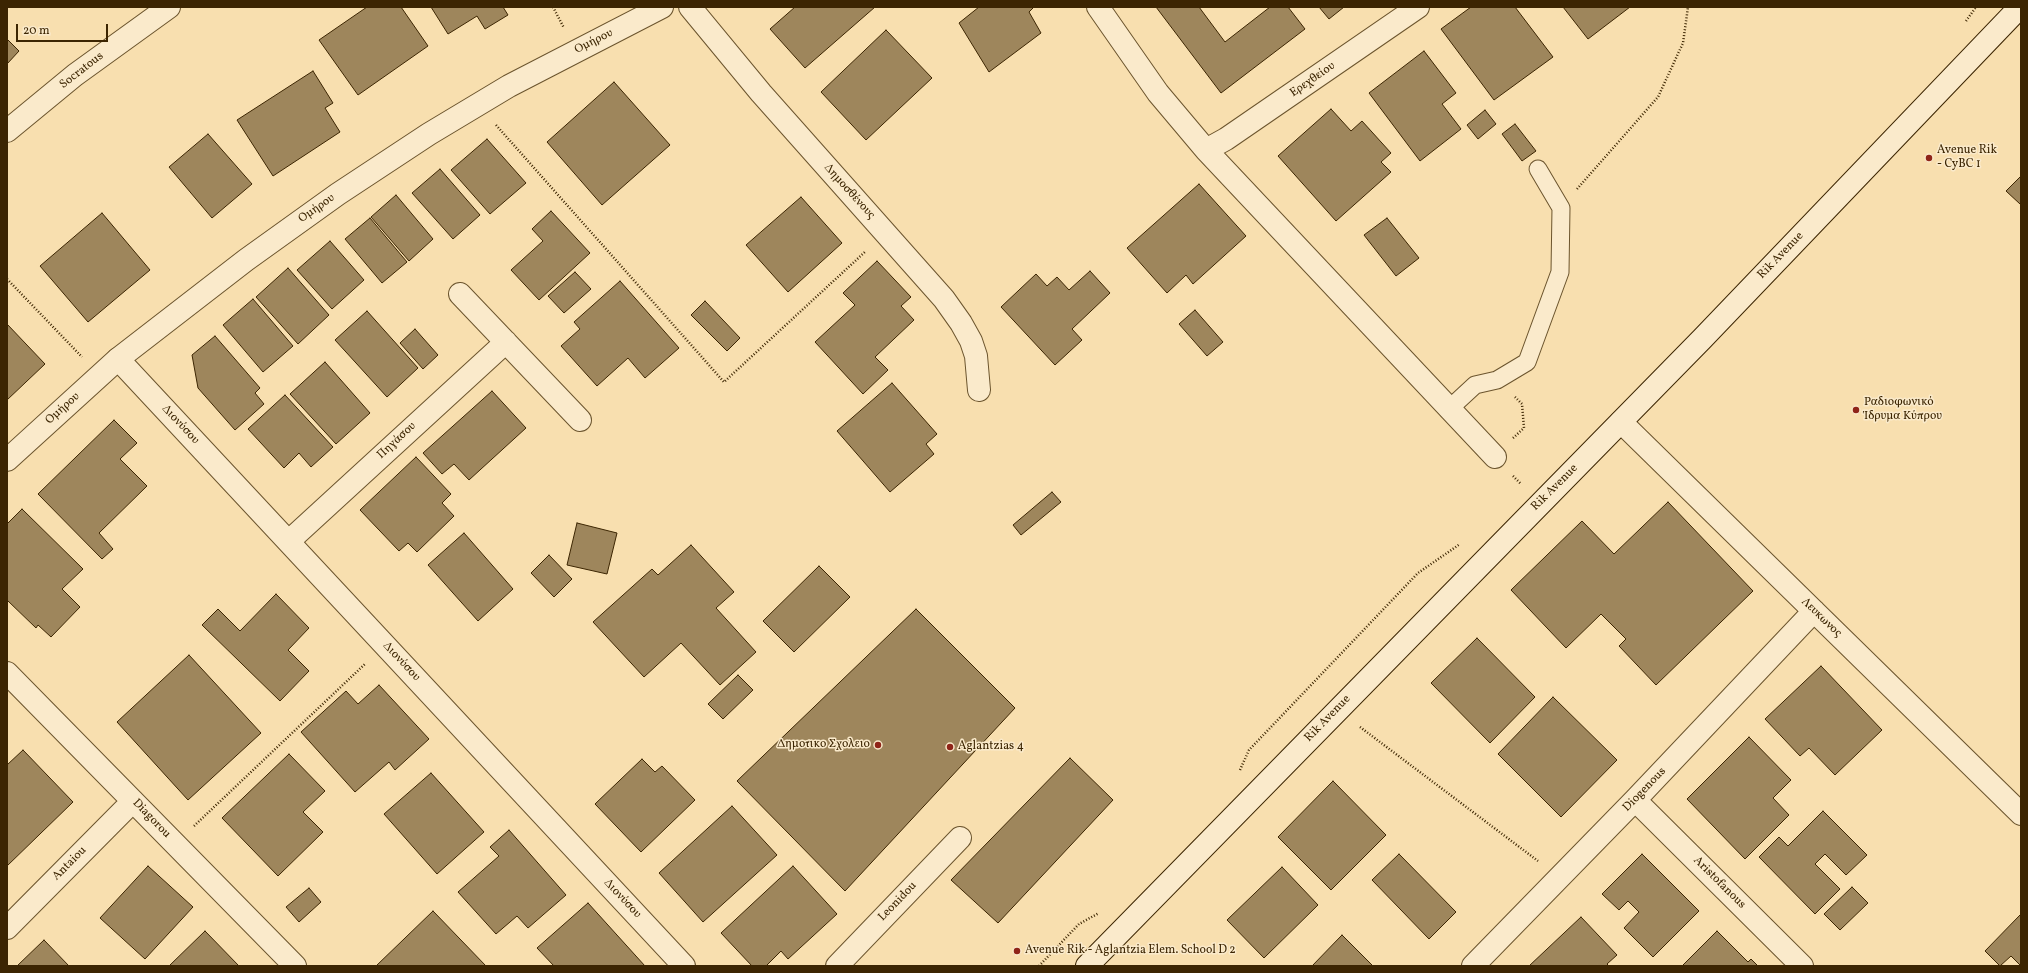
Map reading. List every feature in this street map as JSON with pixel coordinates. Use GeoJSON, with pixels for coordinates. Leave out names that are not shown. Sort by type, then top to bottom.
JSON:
{"type":"FeatureCollection","features":[{"type":"Feature","properties":{"kind":"street","name":"Ομήρου"},"geometry":{"type":"LineString","coordinates":[[7,460],[118,359],[246,260],[338,194],[509,86],[662,7]]}},
{"type":"Feature","properties":{"kind":"street","name":"Δημοσθένους"},"geometry":{"type":"LineString","coordinates":[[690,7],[761,93],[944,299],[961,322],[971,341],[976,356],[979,390]]}},
{"type":"Feature","properties":{"kind":"street"},"geometry":{"type":"LineString","coordinates":[[1098,7],[1158,93],[1206,150],[1448,410],[1495,457]]}},
{"type":"Feature","properties":{"kind":"street","name":"Ερεχθείου"},"geometry":{"type":"LineString","coordinates":[[1206,150],[1226,139],[1418,7]]}},
{"type":"Feature","properties":{"kind":"street","name":"Rik Avenue"},"geometry":{"type":"LineString","coordinates":[[1087,966],[1540,502],[1621,422],[2020,7]]}},
{"type":"Feature","properties":{"kind":"street","name":"Socratous"},"geometry":{"type":"LineString","coordinates":[[7,132],[75,75],[160,9]]}},
{"type":"Feature","properties":{"kind":"street"},"geometry":{"type":"LineString","coordinates":[[460,294],[580,420]]}},
{"type":"Feature","properties":{"kind":"street","name":"Πηγάσου"},"geometry":{"type":"LineString","coordinates":[[289,541],[506,342]]}},
{"type":"Feature","properties":{"kind":"street","name":"Διονύσου"},"geometry":{"type":"LineString","coordinates":[[118,359],[684,966]]}},
{"type":"Feature","properties":{"kind":"street","name":"Λευκωνος"},"geometry":{"type":"LineString","coordinates":[[1621,422],[2021,814]]}},
{"type":"Feature","properties":{"kind":"street","name":"Diogenous"},"geometry":{"type":"LineString","coordinates":[[1473,966],[1635,800],[1814,611]]}},
{"type":"Feature","properties":{"kind":"street","name":"Diagorou"},"geometry":{"type":"LineString","coordinates":[[7,673],[295,966]]}},
{"type":"Feature","properties":{"kind":"street","name":"Aristofanous"},"geometry":{"type":"LineString","coordinates":[[1635,800],[1802,966]]}},
{"type":"Feature","properties":{"kind":"street","name":"Antaiou"},"geometry":{"type":"LineString","coordinates":[[7,928],[133,801]]}},
{"type":"Feature","properties":{"kind":"street","name":"Leonidou"},"geometry":{"type":"LineString","coordinates":[[837,966],[960,838]]}},
{"type":"Feature","properties":{"kind":"lane"},"geometry":{"type":"LineString","coordinates":[[1448,410],[1475,384],[1496,380],[1527,362],[1560,272],[1561,208],[1538,169]]}},
{"type":"Feature","properties":{"kind":"path"},"geometry":{"type":"LineString","coordinates":[[1561,208],[1658,97],[1683,43],[1688,7]]}},
{"type":"Feature","properties":{"kind":"path"},"geometry":{"type":"LineString","coordinates":[[478,105],[724,382],[885,233]]}},
{"type":"Feature","properties":{"kind":"path"},"geometry":{"type":"LineString","coordinates":[[7,279],[100,376]]}},
{"type":"Feature","properties":{"kind":"path"},"geometry":{"type":"LineString","coordinates":[[1496,380],[1522,404],[1524,428],[1495,457],[1540,502]]}},
{"type":"Feature","properties":{"kind":"path"},"geometry":{"type":"LineString","coordinates":[[175,844],[385,644]]}},
{"type":"Feature","properties":{"kind":"path"},"geometry":{"type":"LineString","coordinates":[[1338,709],[1559,877]]}},
{"type":"Feature","properties":{"kind":"building"},"geometry":{"type":"Polygon","coordinates":[[[367,7],[401,7],[428,46],[358,95],[319,40],[367,7]]]}},
{"type":"Feature","properties":{"kind":"building"},"geometry":{"type":"Polygon","coordinates":[[[431,7],[503,7],[508,15],[485,29],[477,16],[448,34],[431,7]]]}},
{"type":"Feature","properties":{"kind":"building"},"geometry":{"type":"Polygon","coordinates":[[[795,7],[875,7],[805,68],[770,29],[795,7]]]}},
{"type":"Feature","properties":{"kind":"building"},"geometry":{"type":"Polygon","coordinates":[[[979,7],[1034,7],[1029,12],[1041,33],[989,72],[959,23],[979,7]]]}},
{"type":"Feature","properties":{"kind":"building"},"geometry":{"type":"Polygon","coordinates":[[[1156,7],[1199,7],[1225,42],[1270,7],[1288,7],[1305,29],[1221,93],[1156,7]]]}},
{"type":"Feature","properties":{"kind":"building"},"geometry":{"type":"Polygon","coordinates":[[[1319,7],[1344,7],[1329,19],[1319,7]]]}},
{"type":"Feature","properties":{"kind":"building"},"geometry":{"type":"Polygon","coordinates":[[[1471,7],[1515,7],[1553,57],[1494,100],[1441,29],[1471,7]]]}},
{"type":"Feature","properties":{"kind":"building"},"geometry":{"type":"Polygon","coordinates":[[[1563,7],[1630,7],[1588,39],[1563,7]]]}},
{"type":"Feature","properties":{"kind":"building"},"geometry":{"type":"Polygon","coordinates":[[[886,30],[932,78],[866,140],[821,92],[886,30]]]}},
{"type":"Feature","properties":{"kind":"building"},"geometry":{"type":"Polygon","coordinates":[[[7,39],[19,51],[7,64],[7,39]]]}},
{"type":"Feature","properties":{"kind":"building"},"geometry":{"type":"Polygon","coordinates":[[[1424,51],[1456,93],[1442,104],[1461,129],[1420,161],[1369,93],[1424,51]]]}},
{"type":"Feature","properties":{"kind":"building"},"geometry":{"type":"Polygon","coordinates":[[[313,71],[333,103],[325,108],[340,132],[273,176],[237,120],[313,71]]]}},
{"type":"Feature","properties":{"kind":"building"},"geometry":{"type":"Polygon","coordinates":[[[614,82],[670,145],[602,205],[547,142],[614,82]]]}},
{"type":"Feature","properties":{"kind":"building"},"geometry":{"type":"Polygon","coordinates":[[[1331,109],[1351,131],[1362,121],[1391,153],[1381,162],[1391,172],[1336,221],[1278,156],[1331,109]]]}},
{"type":"Feature","properties":{"kind":"building"},"geometry":{"type":"Polygon","coordinates":[[[1485,110],[1496,124],[1478,139],[1467,125],[1485,110]]]}},
{"type":"Feature","properties":{"kind":"building"},"geometry":{"type":"Polygon","coordinates":[[[1515,124],[1536,151],[1522,161],[1502,134],[1515,124]]]}},
{"type":"Feature","properties":{"kind":"building"},"geometry":{"type":"Polygon","coordinates":[[[208,134],[252,184],[212,218],[169,167],[208,134]]]}},
{"type":"Feature","properties":{"kind":"building"},"geometry":{"type":"Polygon","coordinates":[[[487,139],[526,183],[490,214],[451,170],[487,139]]]}},
{"type":"Feature","properties":{"kind":"building"},"geometry":{"type":"Polygon","coordinates":[[[440,169],[480,215],[453,239],[412,193],[440,169]]]}},
{"type":"Feature","properties":{"kind":"building"},"geometry":{"type":"Polygon","coordinates":[[[2021,176],[2021,203],[2020,204],[2006,191],[2021,176]]]}},
{"type":"Feature","properties":{"kind":"building"},"geometry":{"type":"Polygon","coordinates":[[[1199,184],[1246,236],[1193,284],[1186,275],[1167,293],[1127,248],[1199,184]]]}},
{"type":"Feature","properties":{"kind":"building"},"geometry":{"type":"Polygon","coordinates":[[[396,195],[433,239],[409,261],[371,217],[396,195]]]}},
{"type":"Feature","properties":{"kind":"building"},"geometry":{"type":"Polygon","coordinates":[[[801,197],[842,243],[788,292],[746,245],[801,197]]]}},
{"type":"Feature","properties":{"kind":"building"},"geometry":{"type":"Polygon","coordinates":[[[551,211],[590,253],[539,300],[511,270],[543,241],[532,229],[551,211]]]}},
{"type":"Feature","properties":{"kind":"building"},"geometry":{"type":"Polygon","coordinates":[[[102,213],[150,270],[88,322],[40,266],[102,213]]]}},
{"type":"Feature","properties":{"kind":"building"},"geometry":{"type":"Polygon","coordinates":[[[370,218],[407,262],[382,283],[345,239],[370,218]]]}},
{"type":"Feature","properties":{"kind":"building"},"geometry":{"type":"Polygon","coordinates":[[[1387,218],[1419,258],[1396,276],[1364,235],[1387,218]]]}},
{"type":"Feature","properties":{"kind":"building"},"geometry":{"type":"Polygon","coordinates":[[[330,241],[364,280],[332,309],[297,270],[330,241]]]}},
{"type":"Feature","properties":{"kind":"building"},"geometry":{"type":"Polygon","coordinates":[[[877,261],[911,297],[901,306],[914,320],[875,357],[888,370],[863,394],[815,342],[855,305],[843,293],[877,261]]]}},
{"type":"Feature","properties":{"kind":"building"},"geometry":{"type":"Polygon","coordinates":[[[288,268],[329,315],[298,344],[256,297],[288,268]]]}},
{"type":"Feature","properties":{"kind":"building"},"geometry":{"type":"Polygon","coordinates":[[[1090,271],[1110,293],[1072,329],[1082,340],[1055,365],[1001,307],[1036,274],[1047,286],[1057,277],[1069,290],[1090,271]]]}},
{"type":"Feature","properties":{"kind":"building"},"geometry":{"type":"Polygon","coordinates":[[[575,272],[591,289],[564,313],[548,296],[575,272]]]}},
{"type":"Feature","properties":{"kind":"building"},"geometry":{"type":"Polygon","coordinates":[[[620,281],[679,348],[645,378],[628,358],[597,386],[561,346],[580,329],[574,322],[620,281]]]}},
{"type":"Feature","properties":{"kind":"building"},"geometry":{"type":"Polygon","coordinates":[[[253,299],[293,346],[263,372],[223,325],[253,299]]]}},
{"type":"Feature","properties":{"kind":"building"},"geometry":{"type":"Polygon","coordinates":[[[705,301],[740,338],[727,351],[691,315],[705,301]]]}},
{"type":"Feature","properties":{"kind":"building"},"geometry":{"type":"Polygon","coordinates":[[[1195,310],[1223,342],[1207,356],[1179,324],[1195,310]]]}},
{"type":"Feature","properties":{"kind":"building"},"geometry":{"type":"Polygon","coordinates":[[[367,311],[418,368],[387,397],[335,340],[367,311]]]}},
{"type":"Feature","properties":{"kind":"building"},"geometry":{"type":"Polygon","coordinates":[[[7,324],[45,364],[7,400],[7,324]]]}},
{"type":"Feature","properties":{"kind":"building"},"geometry":{"type":"Polygon","coordinates":[[[415,329],[438,355],[423,369],[400,343],[415,329]]]}},
{"type":"Feature","properties":{"kind":"building"},"geometry":{"type":"Polygon","coordinates":[[[215,336],[260,388],[255,393],[264,404],[235,430],[198,388],[192,355],[215,336]]]}},
{"type":"Feature","properties":{"kind":"building"},"geometry":{"type":"Polygon","coordinates":[[[325,362],[370,413],[336,444],[290,394],[325,362]]]}},
{"type":"Feature","properties":{"kind":"building"},"geometry":{"type":"Polygon","coordinates":[[[892,383],[937,434],[926,444],[934,454],[890,492],[837,431],[892,383]]]}},
{"type":"Feature","properties":{"kind":"building"},"geometry":{"type":"Polygon","coordinates":[[[492,391],[526,428],[469,480],[454,464],[442,474],[423,453],[492,391]]]}},
{"type":"Feature","properties":{"kind":"building"},"geometry":{"type":"Polygon","coordinates":[[[285,395],[333,447],[311,467],[299,453],[284,468],[248,429],[285,395]]]}},
{"type":"Feature","properties":{"kind":"building"},"geometry":{"type":"Polygon","coordinates":[[[114,420],[137,443],[120,459],[147,486],[99,533],[113,549],[102,559],[38,494],[114,420]]]}},
{"type":"Feature","properties":{"kind":"building"},"geometry":{"type":"Polygon","coordinates":[[[416,457],[451,494],[442,503],[454,516],[417,552],[408,543],[399,551],[360,510],[416,457]]]}},
{"type":"Feature","properties":{"kind":"building"},"geometry":{"type":"Polygon","coordinates":[[[1052,492],[1061,502],[1021,535],[1013,525],[1052,492]]]}},
{"type":"Feature","properties":{"kind":"building"},"geometry":{"type":"Polygon","coordinates":[[[1668,502],[1753,591],[1656,685],[1619,646],[1626,639],[1601,614],[1566,648],[1511,590],[1582,521],[1614,554],[1668,502]]]}},
{"type":"Feature","properties":{"kind":"building"},"geometry":{"type":"Polygon","coordinates":[[[22,509],[83,569],[62,589],[80,607],[51,637],[38,625],[36,628],[7,600],[7,524],[22,509]]]}},
{"type":"Feature","properties":{"kind":"building"},"geometry":{"type":"Polygon","coordinates":[[[577,523],[617,533],[607,574],[567,565],[577,523]]]}},
{"type":"Feature","properties":{"kind":"building"},"geometry":{"type":"Polygon","coordinates":[[[464,533],[513,589],[478,621],[428,565],[464,533]]]}},
{"type":"Feature","properties":{"kind":"building"},"geometry":{"type":"Polygon","coordinates":[[[691,545],[734,592],[716,608],[756,652],[720,685],[681,643],[644,677],[593,622],[652,569],[658,575],[691,545]]]}},
{"type":"Feature","properties":{"kind":"building"},"geometry":{"type":"Polygon","coordinates":[[[549,555],[572,579],[554,597],[531,573],[549,555]]]}},
{"type":"Feature","properties":{"kind":"building"},"geometry":{"type":"Polygon","coordinates":[[[819,566],[850,597],[794,652],[763,621],[819,566]]]}},
{"type":"Feature","properties":{"kind":"building"},"geometry":{"type":"Polygon","coordinates":[[[276,594],[309,628],[288,650],[309,671],[280,701],[202,625],[218,609],[240,631],[276,594]]]}},
{"type":"Feature","properties":{"kind":"building","name":"Δημοτικο Σχολειο"},"geometry":{"type":"Polygon","coordinates":[[[916,609],[1015,708],[845,891],[737,781],[916,609]]]}},
{"type":"Feature","properties":{"kind":"building"},"geometry":{"type":"Polygon","coordinates":[[[1477,638],[1535,697],[1490,743],[1431,683],[1477,638]]]}},
{"type":"Feature","properties":{"kind":"building"},"geometry":{"type":"Polygon","coordinates":[[[189,655],[261,733],[188,800],[117,722],[189,655]]]}},
{"type":"Feature","properties":{"kind":"building"},"geometry":{"type":"Polygon","coordinates":[[[1821,666],[1882,730],[1835,775],[1809,748],[1800,756],[1765,719],[1821,666]]]}},
{"type":"Feature","properties":{"kind":"building"},"geometry":{"type":"Polygon","coordinates":[[[738,675],[753,690],[723,719],[708,704],[738,675]]]}},
{"type":"Feature","properties":{"kind":"building"},"geometry":{"type":"Polygon","coordinates":[[[379,685],[429,739],[395,770],[389,762],[355,792],[301,732],[346,691],[358,704],[379,685]]]}},
{"type":"Feature","properties":{"kind":"building"},"geometry":{"type":"Polygon","coordinates":[[[1553,697],[1617,760],[1561,817],[1498,754],[1553,697]]]}},
{"type":"Feature","properties":{"kind":"building"},"geometry":{"type":"Polygon","coordinates":[[[1749,737],[1791,780],[1773,798],[1789,815],[1745,859],[1687,799],[1749,737]]]}},
{"type":"Feature","properties":{"kind":"building"},"geometry":{"type":"Polygon","coordinates":[[[23,750],[73,802],[7,866],[7,765],[23,750]]]}},
{"type":"Feature","properties":{"kind":"building"},"geometry":{"type":"Polygon","coordinates":[[[289,754],[325,791],[303,812],[323,832],[278,876],[222,818],[289,754]]]}},
{"type":"Feature","properties":{"kind":"building"},"geometry":{"type":"Polygon","coordinates":[[[1070,758],[1113,800],[998,923],[951,880],[1070,758]]]}},
{"type":"Feature","properties":{"kind":"building"},"geometry":{"type":"Polygon","coordinates":[[[642,759],[655,772],[662,766],[695,800],[641,852],[595,804],[642,759]]]}},
{"type":"Feature","properties":{"kind":"building"},"geometry":{"type":"Polygon","coordinates":[[[431,773],[484,832],[437,874],[384,814],[431,773]]]}},
{"type":"Feature","properties":{"kind":"building"},"geometry":{"type":"Polygon","coordinates":[[[1333,781],[1386,835],[1331,890],[1278,837],[1333,781]]]}},
{"type":"Feature","properties":{"kind":"building"},"geometry":{"type":"Polygon","coordinates":[[[732,806],[777,855],[703,922],[659,873],[732,806]]]}},
{"type":"Feature","properties":{"kind":"building"},"geometry":{"type":"Polygon","coordinates":[[[1823,811],[1867,855],[1846,875],[1825,854],[1815,864],[1840,889],[1815,914],[1759,857],[1779,837],[1788,846],[1823,811]]]}},
{"type":"Feature","properties":{"kind":"building"},"geometry":{"type":"Polygon","coordinates":[[[509,830],[566,895],[528,928],[517,916],[496,934],[458,892],[499,856],[490,847],[509,830]]]}},
{"type":"Feature","properties":{"kind":"building"},"geometry":{"type":"Polygon","coordinates":[[[1399,854],[1456,912],[1429,939],[1372,880],[1399,854]]]}},
{"type":"Feature","properties":{"kind":"building"},"geometry":{"type":"Polygon","coordinates":[[[1642,854],[1699,911],[1653,957],[1624,928],[1639,912],[1628,901],[1619,910],[1602,894],[1642,854]]]}},
{"type":"Feature","properties":{"kind":"building"},"geometry":{"type":"Polygon","coordinates":[[[148,866],[193,907],[145,959],[100,918],[148,866]]]}},
{"type":"Feature","properties":{"kind":"building"},"geometry":{"type":"Polygon","coordinates":[[[793,866],[837,914],[788,959],[781,951],[766,966],[752,966],[721,933],[793,866]]]}},
{"type":"Feature","properties":{"kind":"building"},"geometry":{"type":"Polygon","coordinates":[[[1282,867],[1318,905],[1264,958],[1227,920],[1282,867]]]}},
{"type":"Feature","properties":{"kind":"building"},"geometry":{"type":"Polygon","coordinates":[[[1852,887],[1868,903],[1840,930],[1824,914],[1852,887]]]}},
{"type":"Feature","properties":{"kind":"building"},"geometry":{"type":"Polygon","coordinates":[[[309,888],[321,902],[299,922],[286,907],[309,888]]]}},
{"type":"Feature","properties":{"kind":"building"},"geometry":{"type":"Polygon","coordinates":[[[588,903],[645,966],[554,966],[537,948],[588,903]]]}},
{"type":"Feature","properties":{"kind":"building"},"geometry":{"type":"Polygon","coordinates":[[[433,911],[486,966],[376,966],[433,911]]]}},
{"type":"Feature","properties":{"kind":"building"},"geometry":{"type":"Polygon","coordinates":[[[2021,914],[2021,966],[2011,956],[2000,966],[1985,951],[2021,914]]]}},
{"type":"Feature","properties":{"kind":"building"},"geometry":{"type":"Polygon","coordinates":[[[1581,917],[1617,955],[1607,964],[1609,966],[1529,966],[1581,917]]]}},
{"type":"Feature","properties":{"kind":"building"},"geometry":{"type":"Polygon","coordinates":[[[205,931],[239,966],[169,966],[205,931]]]}},
{"type":"Feature","properties":{"kind":"building"},"geometry":{"type":"Polygon","coordinates":[[[1717,931],[1748,962],[1751,959],[1758,966],[1682,966],[1717,931]]]}},
{"type":"Feature","properties":{"kind":"building"},"geometry":{"type":"Polygon","coordinates":[[[1342,935],[1373,966],[1312,966],[1342,935]]]}},
{"type":"Feature","properties":{"kind":"building"},"geometry":{"type":"Polygon","coordinates":[[[44,940],[69,966],[17,966],[44,940]]]}},
{"type":"Feature","properties":{"kind":"place","name":"Avenue Rik - CyBC 1"},"geometry":{"type":"Point","coordinates":[1929,158]}},
{"type":"Feature","properties":{"kind":"place","name":"Ραδιοφωνικό Ίδρυμα Κύπρου"},"geometry":{"type":"Point","coordinates":[1856,410]}},
{"type":"Feature","properties":{"kind":"place","name":"Δημοτικο Σχολειο"},"geometry":{"type":"Point","coordinates":[878,745]}},
{"type":"Feature","properties":{"kind":"place","name":"Aglantzias 4"},"geometry":{"type":"Point","coordinates":[950,747]}},
{"type":"Feature","properties":{"kind":"place","name":"Avenue Rik - Aglantzia Elem. School D 2"},"geometry":{"type":"Point","coordinates":[1017,951]}}]}
